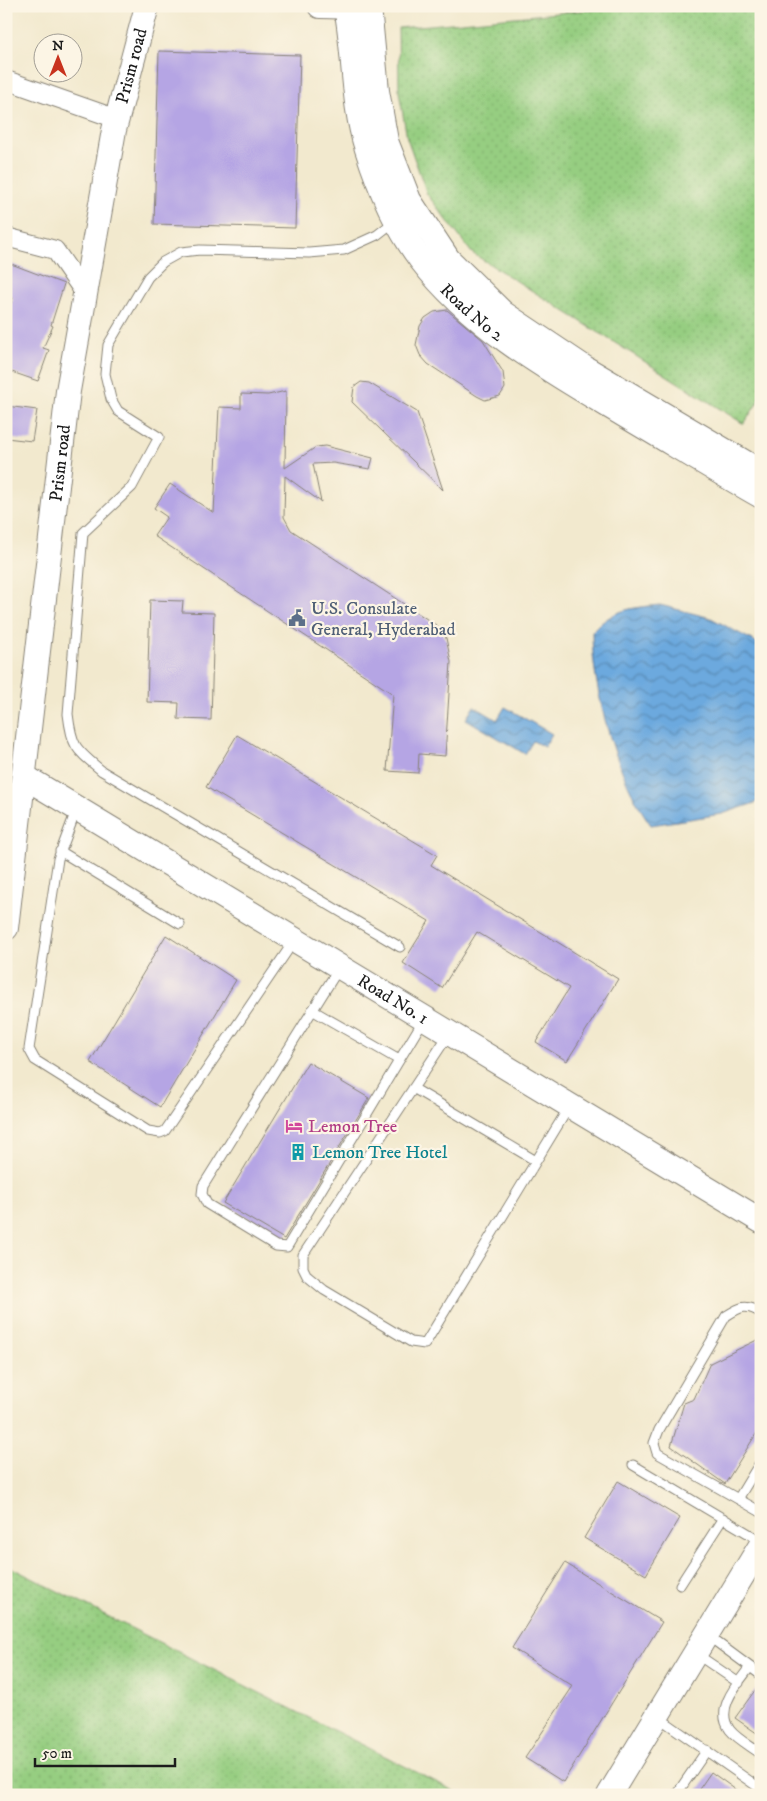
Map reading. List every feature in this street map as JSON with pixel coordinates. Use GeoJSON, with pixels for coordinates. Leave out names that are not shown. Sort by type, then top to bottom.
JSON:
{"type":"FeatureCollection","features":[{"type":"Feature","properties":{"kind":"street","name":"Prism road"},"geometry":{"type":"LineString","coordinates":[[6,928],[25,777],[56,483],[68,391],[84,292],[117,119],[147,6]]}},
{"type":"Feature","properties":{"kind":"street"},"geometry":{"type":"LineString","coordinates":[[320,6],[374,7]]}},
{"type":"Feature","properties":{"kind":"street","name":"Road No 2"},"geometry":{"type":"LineString","coordinates":[[346,7],[356,94],[366,147],[396,220],[420,260],[450,294],[489,329],[574,385],[761,496]]}},
{"type":"Feature","properties":{"kind":"street","name":"Road No 2"},"geometry":{"type":"LineString","coordinates":[[374,7],[377,91],[386,142],[409,200],[448,259],[503,312],[585,368],[761,472]]}},
{"type":"Feature","properties":{"kind":"street"},"geometry":{"type":"LineString","coordinates":[[6,80],[117,119]]}},
{"type":"Feature","properties":{"kind":"street"},"geometry":{"type":"LineString","coordinates":[[6,237],[55,250],[84,292]]}},
{"type":"Feature","properties":{"kind":"street"},"geometry":{"type":"LineString","coordinates":[[450,294],[466,277]]}},
{"type":"Feature","properties":{"kind":"street","name":"Road No. 1"},"geometry":{"type":"LineString","coordinates":[[25,777],[761,1221]]}},
{"type":"Feature","properties":{"kind":"street"},"geometry":{"type":"LineString","coordinates":[[609,1795],[761,1545]]}},
{"type":"Feature","properties":{"kind":"lane"},"geometry":{"type":"LineString","coordinates":[[396,220],[377,235],[344,250],[309,253],[190,250],[163,262],[148,277],[108,345],[105,374],[111,399],[118,411],[159,437],[132,487],[84,533],[68,714],[71,736],[76,749],[102,771],[400,947]]}},
{"type":"Feature","properties":{"kind":"lane"},"geometry":{"type":"LineString","coordinates":[[77,808],[60,851],[30,1049],[35,1060],[152,1133],[165,1131],[294,940]]}},
{"type":"Feature","properties":{"kind":"lane"},"geometry":{"type":"LineString","coordinates":[[60,851],[180,924]]}},
{"type":"Feature","properties":{"kind":"lane"},"geometry":{"type":"LineString","coordinates":[[339,968],[203,1186],[202,1194],[207,1204],[276,1246],[287,1247],[424,1019]]}},
{"type":"Feature","properties":{"kind":"lane"},"geometry":{"type":"LineString","coordinates":[[312,1010],[400,1060]]}},
{"type":"Feature","properties":{"kind":"lane"},"geometry":{"type":"LineString","coordinates":[[449,1034],[308,1248],[302,1261],[307,1276],[324,1290],[411,1342],[425,1344],[430,1338],[570,1105]]}},
{"type":"Feature","properties":{"kind":"lane"},"geometry":{"type":"LineString","coordinates":[[413,1088],[536,1161]]}},
{"type":"Feature","properties":{"kind":"lane"},"geometry":{"type":"LineString","coordinates":[[761,1313],[752,1307],[741,1306],[726,1316],[658,1430],[654,1443],[657,1453],[761,1512]]}},
{"type":"Feature","properties":{"kind":"lane"},"geometry":{"type":"LineString","coordinates":[[738,1499],[761,1461]]}},
{"type":"Feature","properties":{"kind":"lane"},"geometry":{"type":"LineString","coordinates":[[633,1465],[761,1541]]}},
{"type":"Feature","properties":{"kind":"lane"},"geometry":{"type":"LineString","coordinates":[[680,1584],[723,1518]]}},
{"type":"Feature","properties":{"kind":"lane"},"geometry":{"type":"LineString","coordinates":[[700,1643],[750,1667],[761,1676]]}},
{"type":"Feature","properties":{"kind":"lane"},"geometry":{"type":"LineString","coordinates":[[700,1643],[739,1683]]}},
{"type":"Feature","properties":{"kind":"lane"},"geometry":{"type":"LineString","coordinates":[[750,1667],[726,1703],[725,1712],[729,1730],[761,1754]]}},
{"type":"Feature","properties":{"kind":"lane"},"geometry":{"type":"LineString","coordinates":[[656,1716],[761,1789]]}},
{"type":"Feature","properties":{"kind":"lane"},"geometry":{"type":"LineString","coordinates":[[676,1795],[707,1750]]}},
{"type":"Feature","properties":{"kind":"green space"},"geometry":{"type":"Polygon","coordinates":[[[632,6],[761,6],[761,397],[744,424],[472,253],[427,194],[407,138],[399,92],[398,28],[632,6]]]}},
{"type":"Feature","properties":{"kind":"green space"},"geometry":{"type":"Polygon","coordinates":[[[6,1565],[462,1795],[6,1795],[6,1565]]]}},
{"type":"Feature","properties":{"kind":"water"},"geometry":{"type":"Polygon","coordinates":[[[660,605],[711,618],[761,645],[761,801],[722,814],[651,825],[627,784],[609,733],[596,680],[592,632],[607,618],[615,614],[640,607],[660,605]]]}},
{"type":"Feature","properties":{"kind":"water"},"geometry":{"type":"Polygon","coordinates":[[[474,706],[497,720],[505,707],[552,734],[544,747],[533,741],[525,754],[466,719],[474,706]]]}},
{"type":"Feature","properties":{"kind":"building"},"geometry":{"type":"Polygon","coordinates":[[[159,51],[300,55],[295,228],[154,224],[159,51]]]}},
{"type":"Feature","properties":{"kind":"building"},"geometry":{"type":"Polygon","coordinates":[[[6,262],[64,284],[51,325],[53,326],[43,348],[49,350],[38,381],[6,370],[6,315],[13,298],[6,295],[6,262]]]}},
{"type":"Feature","properties":{"kind":"building"},"geometry":{"type":"Polygon","coordinates":[[[447,310],[483,340],[503,372],[505,388],[500,396],[485,400],[477,396],[428,364],[420,355],[416,345],[420,326],[425,318],[434,312],[447,310]]]}},
{"type":"Feature","properties":{"kind":"building"},"geometry":{"type":"Polygon","coordinates":[[[361,382],[369,383],[417,412],[443,490],[352,402],[354,387],[361,382]]]}},
{"type":"Feature","properties":{"kind":"building"},"geometry":{"type":"Polygon","coordinates":[[[286,391],[285,468],[316,447],[325,446],[373,458],[370,469],[333,463],[313,464],[321,502],[285,476],[284,517],[291,530],[436,625],[446,638],[451,662],[445,756],[419,754],[418,773],[387,771],[393,694],[154,536],[167,517],[154,508],[170,484],[214,513],[219,407],[241,408],[241,394],[268,395],[286,391]]]}},
{"type":"Feature","properties":{"kind":"building"},"geometry":{"type":"Polygon","coordinates":[[[6,406],[37,410],[32,441],[6,438],[6,406]]]}},
{"type":"Feature","properties":{"kind":"building"},"geometry":{"type":"Polygon","coordinates":[[[150,600],[183,601],[182,612],[214,613],[211,720],[178,719],[179,703],[147,702],[150,600]]]}},
{"type":"Feature","properties":{"kind":"building"},"geometry":{"type":"Polygon","coordinates":[[[237,735],[437,855],[431,865],[618,979],[567,1061],[536,1042],[569,988],[477,932],[442,988],[403,963],[429,921],[206,787],[237,735]]]}},
{"type":"Feature","properties":{"kind":"building"},"geometry":{"type":"Polygon","coordinates":[[[166,935],[236,980],[160,1107],[90,1062],[166,935]]]}},
{"type":"Feature","properties":{"kind":"building","name":"Lemon Tree Hotel"},"geometry":{"type":"Polygon","coordinates":[[[308,1062],[369,1098],[284,1239],[223,1203],[308,1062]]]}},
{"type":"Feature","properties":{"kind":"building"},"geometry":{"type":"Polygon","coordinates":[[[761,1338],[761,1426],[725,1484],[671,1446],[684,1403],[694,1399],[710,1363],[761,1338]]]}},
{"type":"Feature","properties":{"kind":"building"},"geometry":{"type":"Polygon","coordinates":[[[618,1481],[680,1518],[646,1575],[584,1538],[618,1481]]]}},
{"type":"Feature","properties":{"kind":"building"},"geometry":{"type":"Polygon","coordinates":[[[565,1563],[662,1622],[563,1782],[525,1758],[573,1686],[512,1648],[565,1563]]]}},
{"type":"Feature","properties":{"kind":"building"},"geometry":{"type":"Polygon","coordinates":[[[761,1682],[761,1736],[735,1718],[761,1682]]]}},
{"type":"Feature","properties":{"kind":"building"},"geometry":{"type":"Polygon","coordinates":[[[711,1772],[743,1795],[695,1795],[711,1772]]]}},
{"type":"Feature","properties":{"kind":"place","name":"U.S. Consulate General, Hyderabad"},"geometry":{"type":"Point","coordinates":[297,618]}},
{"type":"Feature","properties":{"kind":"place","name":"Lemon Tree"},"geometry":{"type":"Point","coordinates":[294,1126]}},
{"type":"Feature","properties":{"kind":"place","name":"Lemon Tree Hotel"},"geometry":{"type":"Point","coordinates":[298,1152]}}]}
